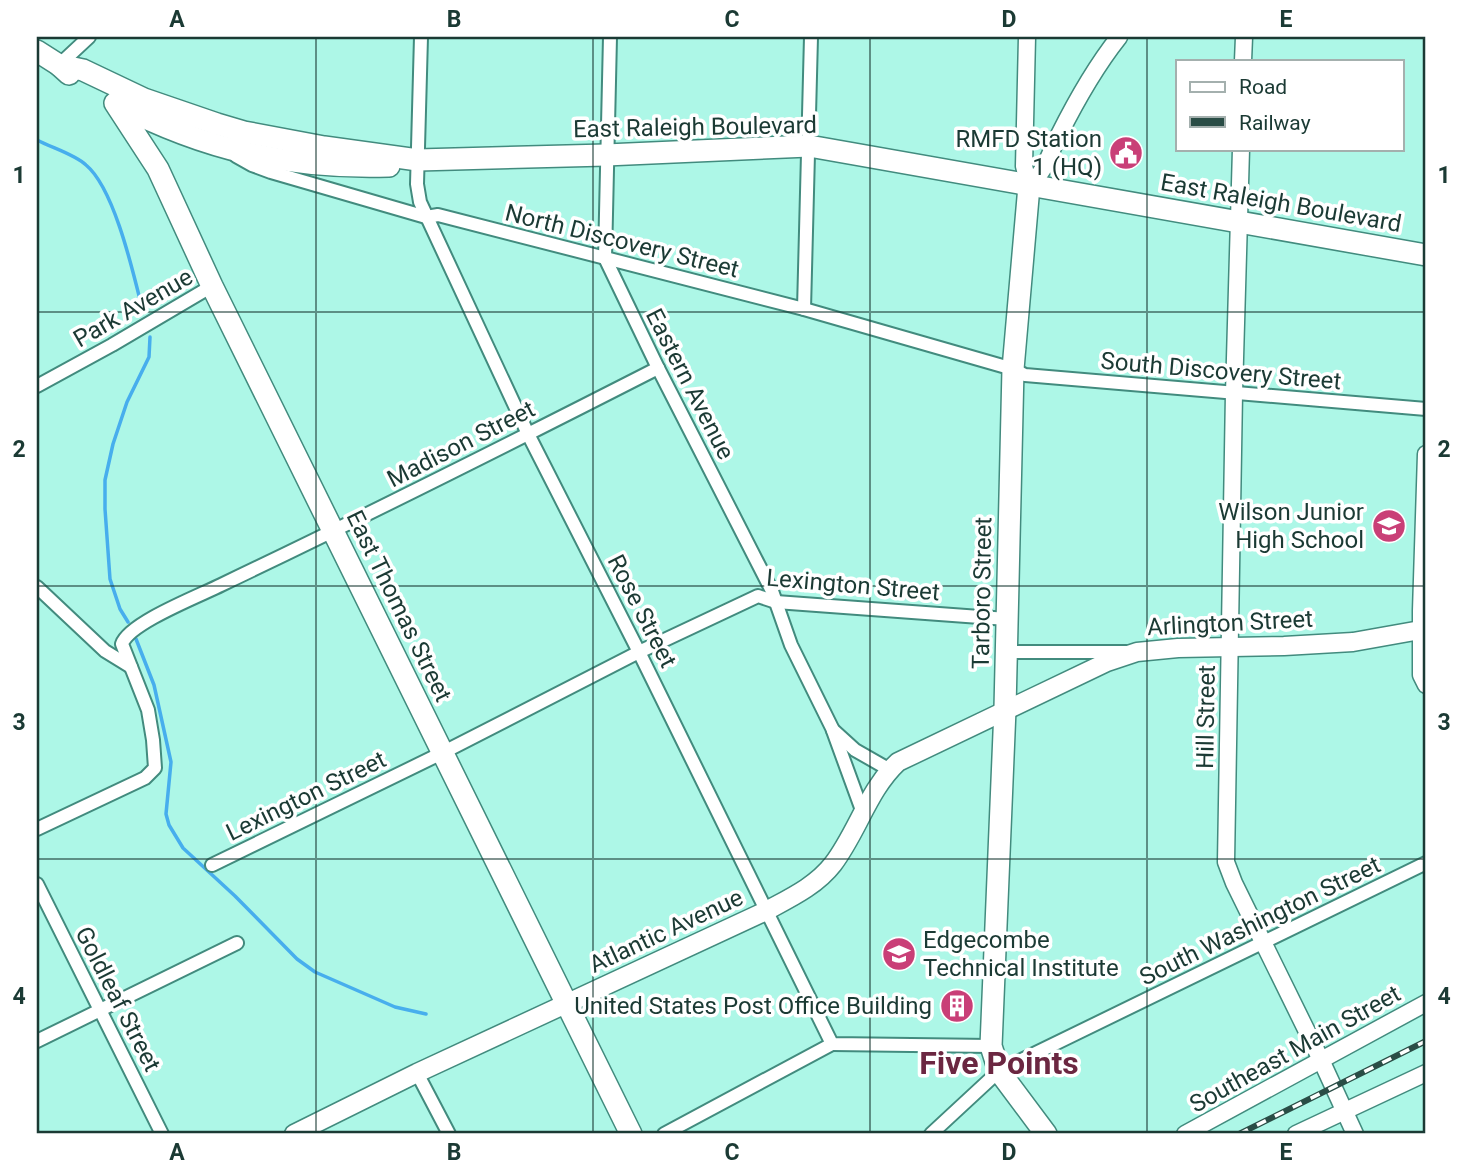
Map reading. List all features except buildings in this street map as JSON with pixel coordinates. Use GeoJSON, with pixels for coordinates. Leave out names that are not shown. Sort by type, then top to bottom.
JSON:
{"type":"FeatureCollection","features":[{"type":"Feature","properties":{"kind":"main road","name":"East Raleigh Boulevard"},"geometry":{"type":"LineString","coordinates":[[37,51],[59,65],[73,79],[115,103],[171,130],[224,148],[270,159],[330,167],[397,166],[418,160]]}},
{"type":"Feature","properties":{"kind":"main road","name":"East Raleigh Boulevard"},"geometry":{"type":"LineString","coordinates":[[59,65],[83,71],[144,99],[216,124],[290,141],[418,160],[809,146],[1426,255]]}},
{"type":"Feature","properties":{"kind":"main road","name":"East Thomas Street"},"geometry":{"type":"LineString","coordinates":[[115,103],[158,169],[212,286],[631,1134]]}},
{"type":"Feature","properties":{"kind":"main road"},"geometry":{"type":"LineString","coordinates":[[158,169],[156,148],[176,126],[216,124]]}},
{"type":"Feature","properties":{"kind":"main road","name":"Tarboro Street"},"geometry":{"type":"LineString","coordinates":[[1029,186],[1013,369],[1007,652],[991,1046],[999,1071],[1046,1134]]}},
{"type":"Feature","properties":{"kind":"main road","name":"Arlington Street"},"geometry":{"type":"LineString","coordinates":[[1005,709],[1107,662],[1137,652],[1353,642],[1424,630]]}},
{"type":"Feature","properties":{"kind":"main road","name":"Atlantic Avenue"},"geometry":{"type":"LineString","coordinates":[[294,1134],[417,1073],[766,911],[809,887],[832,866],[883,776],[898,762],[1005,709]]}},
{"type":"Feature","properties":{"kind":"street"},"geometry":{"type":"LineString","coordinates":[[59,65],[89,37]]}},
{"type":"Feature","properties":{"kind":"street","name":"Rose Street"},"geometry":{"type":"LineString","coordinates":[[421,37],[418,160],[420,202],[426,217],[528,434],[639,652],[832,1044]]}},
{"type":"Feature","properties":{"kind":"street","name":"Eastern Avenue"},"geometry":{"type":"LineString","coordinates":[[610,37],[604,258],[776,602],[791,645],[832,729],[863,813]]}},
{"type":"Feature","properties":{"kind":"street"},"geometry":{"type":"LineString","coordinates":[[804,309],[811,37]]}},
{"type":"Feature","properties":{"kind":"street","name":"Tarboro Street"},"geometry":{"type":"LineString","coordinates":[[1027,37],[1024,166],[1029,186]]}},
{"type":"Feature","properties":{"kind":"street"},"geometry":{"type":"LineString","coordinates":[[1029,186],[1043,173],[1072,111],[1119,37]]}},
{"type":"Feature","properties":{"kind":"street"},"geometry":{"type":"LineString","coordinates":[[1243,60],[1244,37]]}},
{"type":"Feature","properties":{"kind":"street","name":"North Discovery Street"},"geometry":{"type":"LineString","coordinates":[[224,148],[252,165],[271,172],[426,217],[438,215],[804,309],[1013,369]]}},
{"type":"Feature","properties":{"kind":"street","name":"Hill Street"},"geometry":{"type":"LineString","coordinates":[[1241,150],[1226,862],[1354,1134]]}},
{"type":"Feature","properties":{"kind":"street","name":"Park Avenue"},"geometry":{"type":"LineString","coordinates":[[37,386],[113,345],[212,286]]}},
{"type":"Feature","properties":{"kind":"street","name":"Madison Street"},"geometry":{"type":"LineString","coordinates":[[132,667],[122,644],[125,636],[159,615],[658,368]]}},
{"type":"Feature","properties":{"kind":"street","name":"South Discovery Street"},"geometry":{"type":"LineString","coordinates":[[1013,369],[1025,375],[1426,409]]}},
{"type":"Feature","properties":{"kind":"street"},"geometry":{"type":"LineString","coordinates":[[1426,454],[1422,675],[1426,685]]}},
{"type":"Feature","properties":{"kind":"street"},"geometry":{"type":"LineString","coordinates":[[37,587],[105,651],[132,667],[148,710],[155,768],[145,778],[37,829]]}},
{"type":"Feature","properties":{"kind":"street","name":"Lexington Street"},"geometry":{"type":"LineString","coordinates":[[212,865],[639,652],[758,596],[776,602],[1007,619]]}},
{"type":"Feature","properties":{"kind":"street"},"geometry":{"type":"LineString","coordinates":[[1007,652],[1137,652]]}},
{"type":"Feature","properties":{"kind":"street"},"geometry":{"type":"LineString","coordinates":[[832,729],[855,750],[890,770]]}},
{"type":"Feature","properties":{"kind":"street","name":"South Washington Street"},"geometry":{"type":"LineString","coordinates":[[931,1134],[999,1071],[1125,1012],[1426,863]]}},
{"type":"Feature","properties":{"kind":"street","name":"Goldleaf Street"},"geometry":{"type":"LineString","coordinates":[[37,884],[162,1134]]}},
{"type":"Feature","properties":{"kind":"street"},"geometry":{"type":"LineString","coordinates":[[37,1041],[237,943]]}},
{"type":"Feature","properties":{"kind":"street","name":"Southeast Main Street"},"geometry":{"type":"LineString","coordinates":[[1185,1134],[1322,1062],[1426,1003]]}},
{"type":"Feature","properties":{"kind":"street"},"geometry":{"type":"LineString","coordinates":[[664,1134],[832,1044],[991,1046]]}},
{"type":"Feature","properties":{"kind":"street"},"geometry":{"type":"LineString","coordinates":[[417,1073],[449,1134]]}},
{"type":"Feature","properties":{"kind":"street"},"geometry":{"type":"LineString","coordinates":[[1296,1134],[1426,1073]]}},
{"type":"Feature","properties":{"kind":"waterway"},"geometry":{"type":"LineString","coordinates":[[37,140],[86,165],[106,193],[122,234],[143,312]]}},
{"type":"Feature","properties":{"kind":"waterway"},"geometry":{"type":"LineString","coordinates":[[128,622],[120,609],[110,579],[105,480],[127,402],[149,357],[150,337]]}},
{"type":"Feature","properties":{"kind":"waterway"},"geometry":{"type":"LineString","coordinates":[[136,639],[154,685],[171,762],[166,814],[169,825],[183,848],[297,959],[315,972],[395,1007],[426,1014]]}},
{"type":"Feature","properties":{"kind":"railway"},"geometry":{"type":"LineString","coordinates":[[1239,1134],[1426,1041]]}},
{"type":"Feature","properties":{"kind":"place","name":"RMFD Station 1 (HQ)"},"geometry":{"type":"Point","coordinates":[1126,153]}},
{"type":"Feature","properties":{"kind":"place","name":"Wilson Junior High School"},"geometry":{"type":"Point","coordinates":[1389,526]}},
{"type":"Feature","properties":{"kind":"place","name":"Edgecombe Technical Institute"},"geometry":{"type":"Point","coordinates":[899,954]}},
{"type":"Feature","properties":{"kind":"place","name":"United States Post Office Building"},"geometry":{"type":"Point","coordinates":[957,1006]}},
{"type":"Feature","properties":{"kind":"district","name":"Five Points"},"geometry":{"type":"Point","coordinates":[999,1063]}}]}
